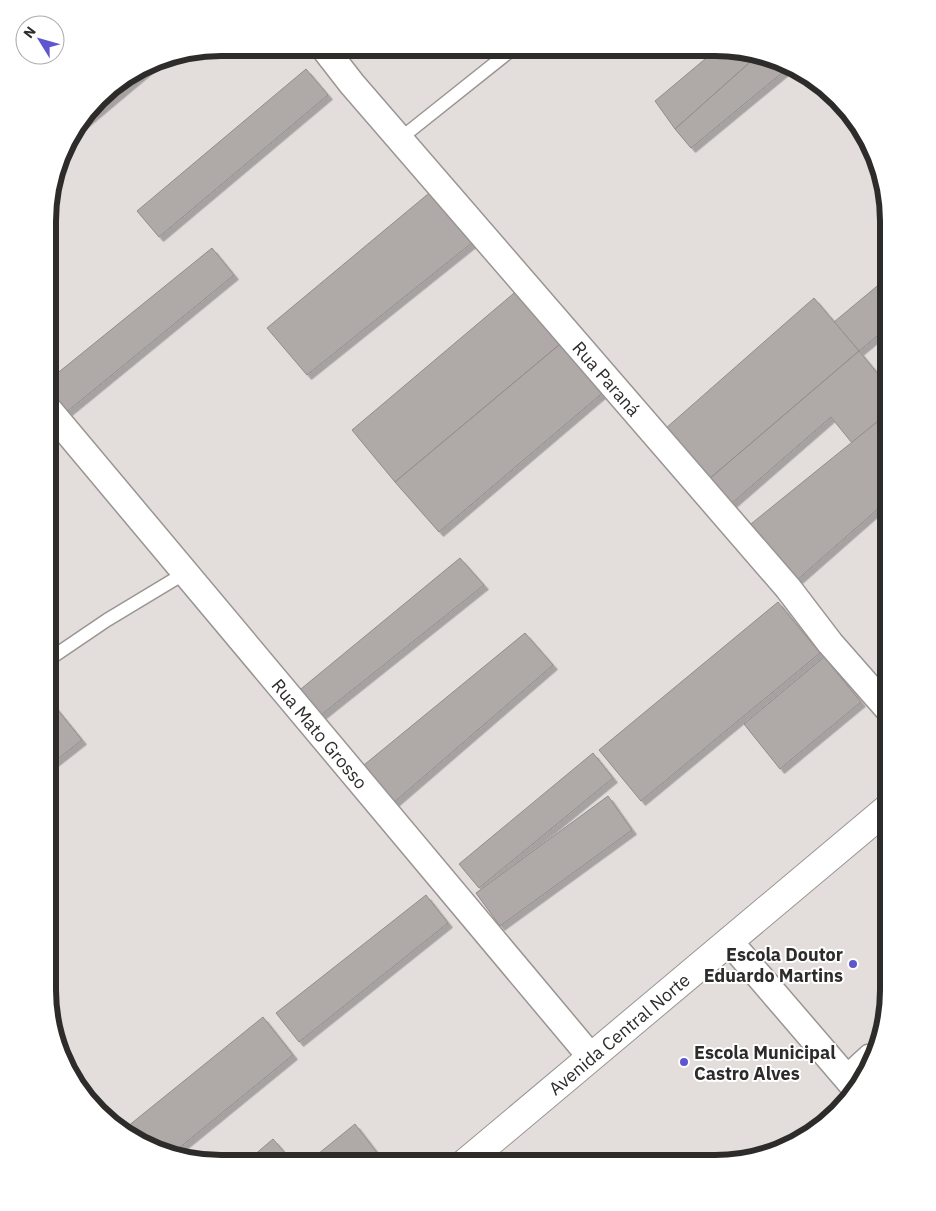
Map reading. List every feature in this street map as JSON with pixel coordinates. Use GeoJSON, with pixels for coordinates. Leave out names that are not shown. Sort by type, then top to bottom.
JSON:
{"type":"FeatureCollection","features":[{"type":"Feature","properties":{"kind":"main road","name":"Avenida Central Norte"},"geometry":{"type":"LineString","coordinates":[[475,1155],[879,815]]}},
{"type":"Feature","properties":{"kind":"street","name":"Rua Paraná"},"geometry":{"type":"LineString","coordinates":[[330,56],[352,84],[401,138],[788,588],[830,643],[879,699]]}},
{"type":"Feature","properties":{"kind":"street","name":"Rua Mato Grosso"},"geometry":{"type":"LineString","coordinates":[[56,418],[591,1057]]}},
{"type":"Feature","properties":{"kind":"street"},"geometry":{"type":"LineString","coordinates":[[729,941],[849,1082]]}},
{"type":"Feature","properties":{"kind":"lane"},"geometry":{"type":"LineString","coordinates":[[401,138],[504,56]]}},
{"type":"Feature","properties":{"kind":"lane"},"geometry":{"type":"LineString","coordinates":[[56,655],[107,620],[185,573]]}},
{"type":"Feature","properties":{"kind":"lane"},"geometry":{"type":"LineString","coordinates":[[849,1082],[867,1051]]}},
{"type":"Feature","properties":{"kind":"building"},"geometry":{"type":"Polygon","coordinates":[[[709,56],[752,61],[675,129],[655,101],[709,56]]]}},
{"type":"Feature","properties":{"kind":"building"},"geometry":{"type":"Polygon","coordinates":[[[752,61],[784,71],[691,148],[675,129],[752,61]]]}},
{"type":"Feature","properties":{"kind":"building"},"geometry":{"type":"Polygon","coordinates":[[[306,69],[328,95],[159,237],[137,211],[306,69]]]}},
{"type":"Feature","properties":{"kind":"building"},"geometry":{"type":"Polygon","coordinates":[[[134,81],[97,112],[112,97],[134,81]]]}},
{"type":"Feature","properties":{"kind":"building"},"geometry":{"type":"Polygon","coordinates":[[[440,184],[483,234],[307,375],[267,328],[440,184]]]}},
{"type":"Feature","properties":{"kind":"building"},"geometry":{"type":"Polygon","coordinates":[[[212,248],[234,275],[63,415],[56,406],[56,374],[212,248]]]}},
{"type":"Feature","properties":{"kind":"building"},"geometry":{"type":"Polygon","coordinates":[[[526,283],[571,335],[395,482],[352,430],[526,283]]]}},
{"type":"Feature","properties":{"kind":"building"},"geometry":{"type":"Polygon","coordinates":[[[880,284],[880,334],[859,351],[834,322],[880,284]]]}},
{"type":"Feature","properties":{"kind":"building"},"geometry":{"type":"Polygon","coordinates":[[[814,298],[859,351],[701,486],[657,436],[814,298]]]}},
{"type":"Feature","properties":{"kind":"building"},"geometry":{"type":"Polygon","coordinates":[[[571,335],[613,384],[439,532],[395,482],[571,335]]]}},
{"type":"Feature","properties":{"kind":"building"},"geometry":{"type":"Polygon","coordinates":[[[859,351],[880,376],[880,420],[852,443],[831,417],[723,511],[701,486],[859,351]]]}},
{"type":"Feature","properties":{"kind":"building"},"geometry":{"type":"Polygon","coordinates":[[[880,420],[880,507],[788,588],[741,532],[880,420]]]}},
{"type":"Feature","properties":{"kind":"building"},"geometry":{"type":"Polygon","coordinates":[[[460,558],[484,585],[311,723],[290,698],[460,558]]]}},
{"type":"Feature","properties":{"kind":"building"},"geometry":{"type":"Polygon","coordinates":[[[778,602],[820,653],[641,801],[599,750],[778,602]]]}},
{"type":"Feature","properties":{"kind":"building"},"geometry":{"type":"Polygon","coordinates":[[[525,633],[553,665],[384,811],[353,774],[525,633]]]}},
{"type":"Feature","properties":{"kind":"building"},"geometry":{"type":"Polygon","coordinates":[[[824,657],[861,702],[780,769],[744,724],[824,657]]]}},
{"type":"Feature","properties":{"kind":"building"},"geometry":{"type":"Polygon","coordinates":[[[56,708],[82,740],[56,760],[56,708]]]}},
{"type":"Feature","properties":{"kind":"building"},"geometry":{"type":"Polygon","coordinates":[[[593,753],[613,778],[479,888],[459,864],[593,753]]]}},
{"type":"Feature","properties":{"kind":"building"},"geometry":{"type":"Polygon","coordinates":[[[608,796],[632,830],[500,926],[476,893],[608,796]]]}},
{"type":"Feature","properties":{"kind":"building"},"geometry":{"type":"Polygon","coordinates":[[[426,895],[448,923],[299,1042],[276,1013],[426,895]]]}},
{"type":"Feature","properties":{"kind":"building"},"geometry":{"type":"Polygon","coordinates":[[[263,1017],[293,1055],[178,1149],[158,1142],[128,1126],[263,1017]]]}},
{"type":"Feature","properties":{"kind":"building"},"geometry":{"type":"Polygon","coordinates":[[[355,1124],[379,1155],[317,1155],[355,1124]]]}},
{"type":"Feature","properties":{"kind":"building"},"geometry":{"type":"Polygon","coordinates":[[[273,1139],[287,1155],[254,1155],[273,1139]]]}},
{"type":"Feature","properties":{"kind":"place","name":"Escola Doutor Eduardo Martins"},"geometry":{"type":"Point","coordinates":[853,964]}},
{"type":"Feature","properties":{"kind":"place","name":"Escola Municipal Castro Alves"},"geometry":{"type":"Point","coordinates":[684,1062]}}]}
